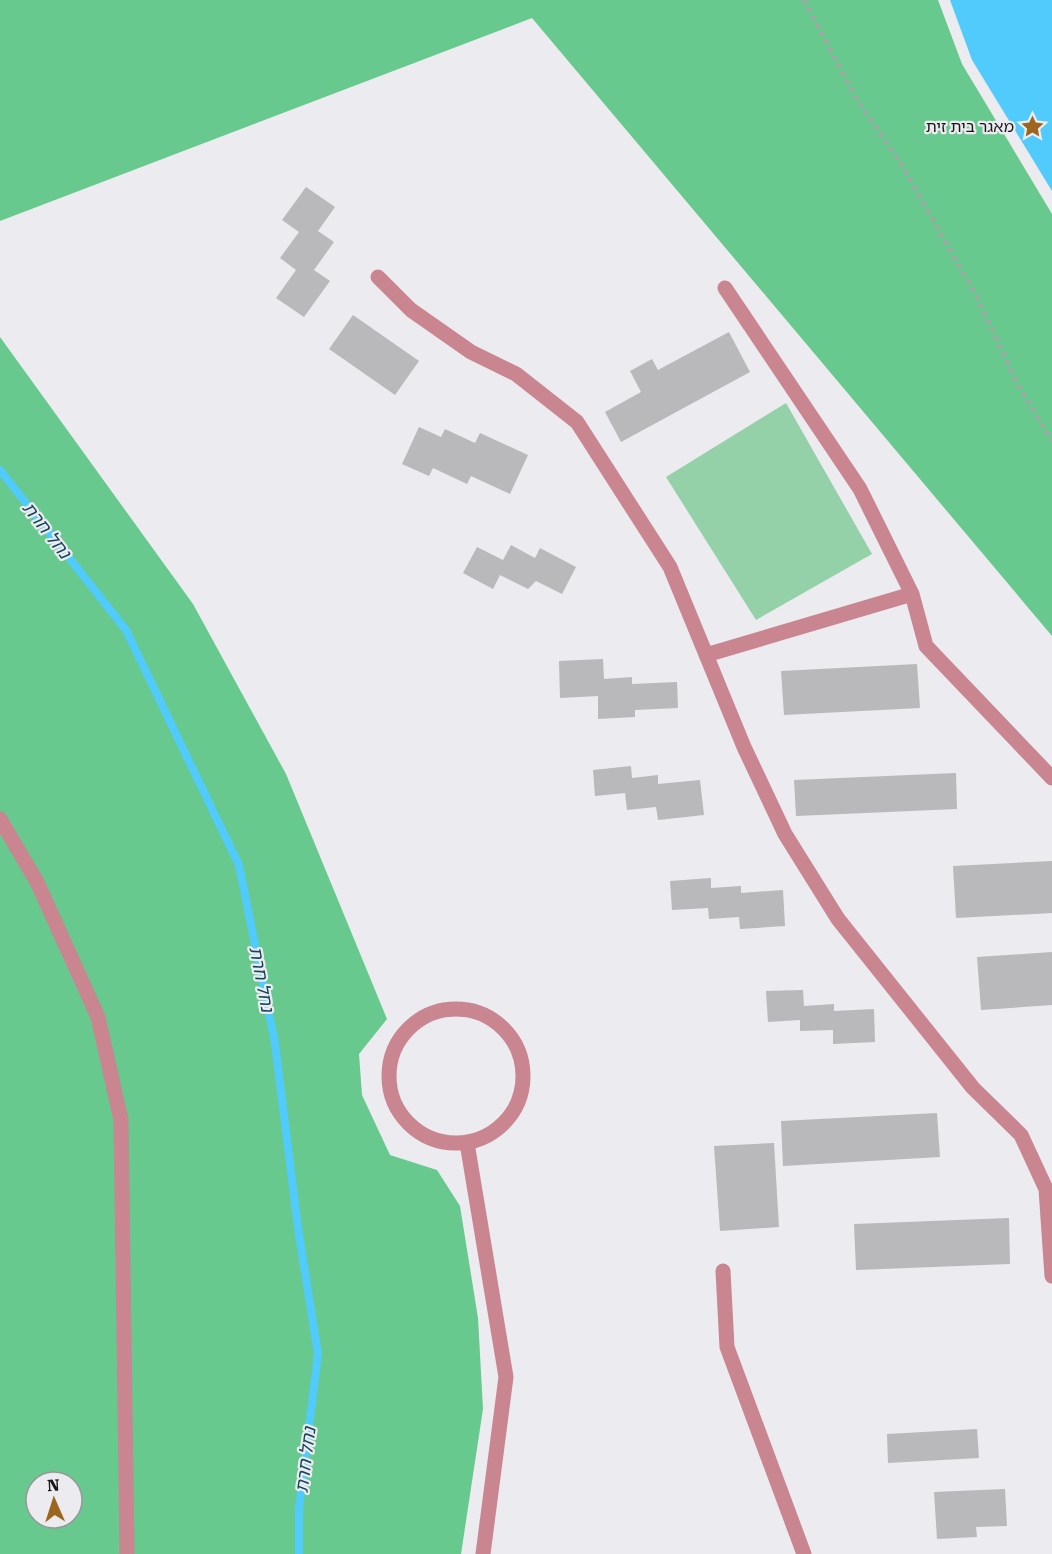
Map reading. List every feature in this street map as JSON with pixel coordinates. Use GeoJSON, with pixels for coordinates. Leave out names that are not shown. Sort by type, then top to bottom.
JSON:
{"type":"FeatureCollection","features":[{"type":"Feature","properties":{"kind":"street"},"geometry":{"type":"LineString","coordinates":[[378,277],[411,310],[471,352],[516,374],[577,422],[670,567],[744,747],[785,834],[838,919],[973,1088],[1021,1135],[1046,1189],[1052,1276]]}},
{"type":"Feature","properties":{"kind":"street"},"geometry":{"type":"LineString","coordinates":[[725,288],[860,489],[912,594],[926,646],[1052,778]]}},
{"type":"Feature","properties":{"kind":"street"},"geometry":{"type":"LineString","coordinates":[[705,655],[912,594]]}},
{"type":"Feature","properties":{"kind":"street"},"geometry":{"type":"LineString","coordinates":[[0,819],[37,882],[98,1017],[121,1120],[127,1554]]}},
{"type":"Feature","properties":{"kind":"street"},"geometry":{"type":"LineString","coordinates":[[448,1009],[470,1010],[492,1018],[509,1034],[521,1054],[524,1078],[520,1100],[508,1120],[490,1135],[467,1143],[445,1143],[423,1135],[405,1120],[393,1100],[388,1072],[393,1050],[406,1030],[425,1016],[448,1009]]}},
{"type":"Feature","properties":{"kind":"street"},"geometry":{"type":"LineString","coordinates":[[467,1143],[506,1377],[483,1554]]}},
{"type":"Feature","properties":{"kind":"street"},"geometry":{"type":"LineString","coordinates":[[723,1271],[727,1347],[804,1554]]}},
{"type":"Feature","properties":{"kind":"path"},"geometry":{"type":"LineString","coordinates":[[804,0],[857,100],[903,167],[976,296],[1018,385],[1052,441]]}},
{"type":"Feature","properties":{"kind":"green space"},"geometry":{"type":"Polygon","coordinates":[[[0,0],[938,0],[962,64],[1052,214],[1052,636],[532,18],[0,221],[0,0]]]}},
{"type":"Feature","properties":{"kind":"green space"},"geometry":{"type":"Polygon","coordinates":[[[0,337],[193,604],[286,774],[387,1019],[359,1054],[362,1095],[390,1155],[437,1170],[460,1206],[478,1318],[483,1409],[461,1554],[0,1554],[0,337]]]}},
{"type":"Feature","properties":{"kind":"green space"},"geometry":{"type":"Polygon","coordinates":[[[786,403],[872,554],[756,620],[666,477],[786,403]]]}},
{"type":"Feature","properties":{"kind":"water","name":"מאגר בית זית"},"geometry":{"type":"Polygon","coordinates":[[[950,0],[1052,0],[1052,191],[972,60],[950,0]]]}},
{"type":"Feature","properties":{"kind":"building"},"geometry":{"type":"Polygon","coordinates":[[[306,187],[335,207],[318,231],[334,242],[314,270],[330,281],[304,317],[276,298],[296,270],[280,258],[299,232],[282,220],[306,187]]]}},
{"type":"Feature","properties":{"kind":"building"},"geometry":{"type":"Polygon","coordinates":[[[353,315],[419,361],[395,395],[329,349],[353,315]]]}},
{"type":"Feature","properties":{"kind":"building"},"geometry":{"type":"Polygon","coordinates":[[[729,332],[750,372],[621,442],[605,412],[641,392],[630,371],[652,359],[658,370],[729,332]]]}},
{"type":"Feature","properties":{"kind":"building"},"geometry":{"type":"Polygon","coordinates":[[[419,427],[441,437],[445,429],[475,443],[480,433],[528,455],[510,494],[471,476],[467,484],[433,468],[429,476],[402,464],[419,427]]]}},
{"type":"Feature","properties":{"kind":"building"},"geometry":{"type":"Polygon","coordinates":[[[511,545],[535,558],[540,548],[576,567],[562,594],[536,581],[528,589],[500,575],[493,589],[463,573],[477,547],[503,560],[511,545]]]}},
{"type":"Feature","properties":{"kind":"building"},"geometry":{"type":"Polygon","coordinates":[[[603,659],[604,679],[632,677],[632,684],[677,682],[678,708],[635,710],[635,717],[598,719],[598,696],[560,698],[559,661],[603,659]]]}},
{"type":"Feature","properties":{"kind":"building"},"geometry":{"type":"Polygon","coordinates":[[[917,664],[920,708],[784,715],[781,671],[917,664]]]}},
{"type":"Feature","properties":{"kind":"building"},"geometry":{"type":"Polygon","coordinates":[[[631,766],[632,778],[658,775],[658,784],[700,780],[704,815],[658,820],[656,807],[627,810],[625,793],[595,796],[593,770],[631,766]]]}},
{"type":"Feature","properties":{"kind":"building"},"geometry":{"type":"Polygon","coordinates":[[[956,773],[957,809],[796,816],[794,780],[956,773]]]}},
{"type":"Feature","properties":{"kind":"building"},"geometry":{"type":"Polygon","coordinates":[[[1052,861],[1052,913],[956,918],[953,866],[1052,861]]]}},
{"type":"Feature","properties":{"kind":"building"},"geometry":{"type":"Polygon","coordinates":[[[711,878],[711,888],[741,886],[741,893],[783,890],[785,926],[740,929],[739,917],[709,919],[708,908],[672,910],[670,881],[711,878]]]}},
{"type":"Feature","properties":{"kind":"building"},"geometry":{"type":"Polygon","coordinates":[[[1052,952],[1052,1005],[981,1010],[977,957],[1052,952]]]}},
{"type":"Feature","properties":{"kind":"building"},"geometry":{"type":"Polygon","coordinates":[[[803,990],[804,1006],[834,1004],[834,1011],[874,1009],[875,1042],[833,1044],[833,1030],[800,1031],[800,1020],[768,1022],[766,991],[803,990]]]}},
{"type":"Feature","properties":{"kind":"building"},"geometry":{"type":"Polygon","coordinates":[[[937,1113],[940,1157],[783,1166],[781,1121],[937,1113]]]}},
{"type":"Feature","properties":{"kind":"building"},"geometry":{"type":"Polygon","coordinates":[[[774,1143],[779,1227],[720,1231],[714,1146],[774,1143]]]}},
{"type":"Feature","properties":{"kind":"building"},"geometry":{"type":"Polygon","coordinates":[[[1009,1218],[1010,1264],[856,1270],[854,1224],[1009,1218]]]}},
{"type":"Feature","properties":{"kind":"building"},"geometry":{"type":"Polygon","coordinates":[[[977,1429],[979,1458],[888,1463],[887,1434],[977,1429]]]}},
{"type":"Feature","properties":{"kind":"building"},"geometry":{"type":"Polygon","coordinates":[[[1005,1489],[1007,1526],[976,1527],[977,1537],[937,1539],[934,1492],[1005,1489]]]}},
{"type":"Feature","properties":{"kind":"waterway","name":"נחל חרת"},"geometry":{"type":"LineString","coordinates":[[0,470],[126,630],[239,865],[275,1043],[298,1228],[318,1354],[299,1508],[299,1554]]}},
{"type":"Feature","properties":{"kind":"place","name":"מאגר בית זית"},"geometry":{"type":"Point","coordinates":[1032,126]}}]}
